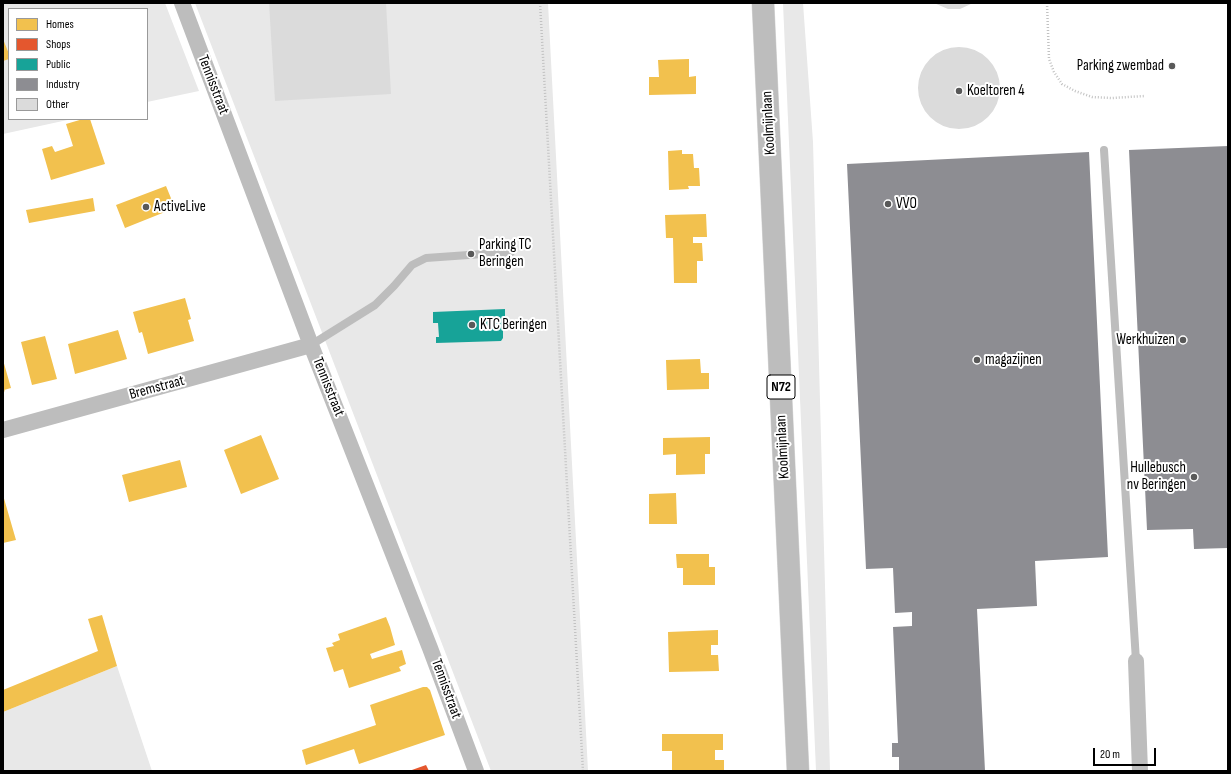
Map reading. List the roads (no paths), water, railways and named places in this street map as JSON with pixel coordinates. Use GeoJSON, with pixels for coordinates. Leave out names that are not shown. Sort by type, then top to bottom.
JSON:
{"type":"FeatureCollection","features":[{"type":"Feature","properties":{"kind":"main road","name":"Koolmijnlaan"},"geometry":{"type":"LineString","coordinates":[[763,3],[798,771]]}},
{"type":"Feature","properties":{"kind":"street","name":"Tennisstraat"},"geometry":{"type":"LineString","coordinates":[[182,3],[311,345],[430,648],[476,771]]}},
{"type":"Feature","properties":{"kind":"street","name":"Bremstraat"},"geometry":{"type":"LineString","coordinates":[[3,430],[311,345]]}},
{"type":"Feature","properties":{"kind":"street"},"geometry":{"type":"LineString","coordinates":[[1136,661],[1140,771]]}},
{"type":"Feature","properties":{"kind":"lane"},"geometry":{"type":"LineString","coordinates":[[1104,150],[1136,661]]}},
{"type":"Feature","properties":{"kind":"lane"},"geometry":{"type":"LineString","coordinates":[[311,345],[375,305],[412,265],[426,258],[511,252]]}},
{"type":"Feature","properties":{"kind":"place","name":"Parking zwembad"},"geometry":{"type":"Point","coordinates":[1172,66]}},
{"type":"Feature","properties":{"kind":"place","name":"Koeltoren 4"},"geometry":{"type":"Point","coordinates":[959,91]}},
{"type":"Feature","properties":{"kind":"place","name":"VVO"},"geometry":{"type":"Point","coordinates":[888,204]}},
{"type":"Feature","properties":{"kind":"place","name":"ActiveLive"},"geometry":{"type":"Point","coordinates":[146,207]}},
{"type":"Feature","properties":{"kind":"place","name":"Parking TC Beringen"},"geometry":{"type":"Point","coordinates":[471,254]}},
{"type":"Feature","properties":{"kind":"place","name":"KTC Beringen"},"geometry":{"type":"Point","coordinates":[472,325]}},
{"type":"Feature","properties":{"kind":"place","name":"Werkhuizen"},"geometry":{"type":"Point","coordinates":[1183,340]}},
{"type":"Feature","properties":{"kind":"place","name":"magazijnen"},"geometry":{"type":"Point","coordinates":[977,360]}},
{"type":"Feature","properties":{"kind":"place","name":"Hullebusch nv Beringen"},"geometry":{"type":"Point","coordinates":[1194,477]}}]}
